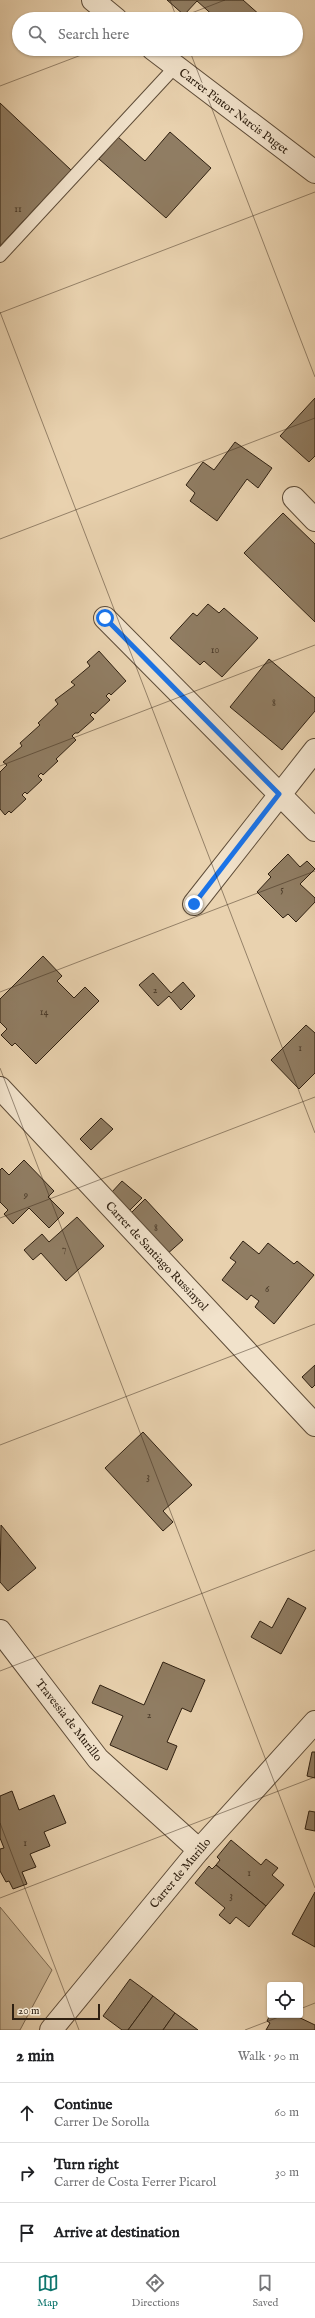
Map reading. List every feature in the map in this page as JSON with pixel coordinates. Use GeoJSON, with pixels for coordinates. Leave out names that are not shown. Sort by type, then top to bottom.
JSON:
{"type":"FeatureCollection","features":[{"type":"Feature","properties":{"kind":"street"},"geometry":{"type":"LineString","coordinates":[[93,0],[108,12]]}},
{"type":"Feature","properties":{"kind":"street","name":"Carrer Pintor Narcis Puget"},"geometry":{"type":"LineString","coordinates":[[161,56],[315,172]]}},
{"type":"Feature","properties":{"kind":"street"},"geometry":{"type":"LineString","coordinates":[[294,498],[315,520]]}},
{"type":"Feature","properties":{"kind":"street"},"geometry":{"type":"LineString","coordinates":[[105,618],[315,830]]}},
{"type":"Feature","properties":{"kind":"street"},"geometry":{"type":"LineString","coordinates":[[194,904],[315,750]]}},
{"type":"Feature","properties":{"kind":"street","name":"Carrer de Santiago Russinyol"},"geometry":{"type":"LineString","coordinates":[[0,1088],[315,1425]]}},
{"type":"Feature","properties":{"kind":"street","name":"Travessia de Murillo"},"geometry":{"type":"LineString","coordinates":[[0,1631],[98,1759],[199,1850]]}},
{"type":"Feature","properties":{"kind":"street","name":"Carrer de Murillo"},"geometry":{"type":"LineString","coordinates":[[52,2030],[199,1850],[315,1722]]}},
{"type":"Feature","properties":{"kind":"lane"},"geometry":{"type":"LineString","coordinates":[[0,256],[174,67]]}},
{"type":"Feature","properties":{"kind":"shaded area"},"geometry":{"type":"Polygon","coordinates":[[[0,1907],[52,1970],[20,2030],[0,2030],[0,1907]]]}},
{"type":"Feature","properties":{"kind":"building"},"geometry":{"type":"Polygon","coordinates":[[[167,0],[243,0],[256,12],[209,12],[197,1],[187,12],[181,12],[167,0]]]}},
{"type":"Feature","properties":{"kind":"building"},"geometry":{"type":"Polygon","coordinates":[[[0,103],[71,170],[0,246],[0,103]]]}},
{"type":"Feature","properties":{"kind":"building"},"geometry":{"type":"Polygon","coordinates":[[[170,132],[211,168],[166,218],[99,159],[118,137],[145,161],[170,132]]]}},
{"type":"Feature","properties":{"kind":"building"},"geometry":{"type":"Polygon","coordinates":[[[315,398],[315,456],[309,462],[280,436],[315,398]]]}},
{"type":"Feature","properties":{"kind":"building"},"geometry":{"type":"Polygon","coordinates":[[[235,442],[272,468],[258,488],[247,479],[217,521],[190,501],[195,493],[186,485],[203,462],[214,470],[235,442]]]}},
{"type":"Feature","properties":{"kind":"building"},"geometry":{"type":"Polygon","coordinates":[[[283,513],[315,544],[315,622],[244,553],[283,513]]]}},
{"type":"Feature","properties":{"kind":"building"},"geometry":{"type":"Polygon","coordinates":[[[208,604],[219,613],[224,608],[258,638],[222,677],[204,661],[200,665],[170,638],[193,613],[197,616],[208,604]]]}},
{"type":"Feature","properties":{"kind":"building"},"geometry":{"type":"Polygon","coordinates":[[[99,651],[126,681],[111,695],[109,693],[106,696],[110,700],[95,714],[93,712],[90,715],[94,719],[78,733],[75,733],[72,736],[76,740],[56,759],[58,761],[43,775],[41,773],[38,776],[42,780],[27,794],[25,792],[22,795],[26,799],[11,813],[9,811],[5,815],[0,809],[0,772],[7,765],[3,762],[22,746],[20,743],[40,725],[38,723],[58,704],[55,700],[75,685],[71,682],[90,666],[87,662],[99,651]]]}},
{"type":"Feature","properties":{"kind":"building"},"geometry":{"type":"Polygon","coordinates":[[[269,659],[315,698],[315,711],[282,750],[230,707],[269,659]]]}},
{"type":"Feature","properties":{"kind":"building"},"geometry":{"type":"Polygon","coordinates":[[[288,854],[300,867],[307,861],[315,869],[300,884],[315,898],[315,902],[296,922],[288,914],[283,918],[257,892],[271,877],[268,874],[288,854]]]}},
{"type":"Feature","properties":{"kind":"building"},"geometry":{"type":"Polygon","coordinates":[[[43,956],[62,976],[57,981],[74,998],[85,987],[99,1001],[36,1064],[15,1043],[12,1046],[1,1035],[7,1029],[0,1022],[0,999],[43,956]]]}},
{"type":"Feature","properties":{"kind":"building"},"geometry":{"type":"Polygon","coordinates":[[[153,973],[171,993],[183,982],[195,996],[181,1010],[169,996],[158,1006],[139,985],[153,973]]]}},
{"type":"Feature","properties":{"kind":"building"},"geometry":{"type":"Polygon","coordinates":[[[306,1025],[315,1033],[315,1073],[299,1089],[271,1060],[306,1025]]]}},
{"type":"Feature","properties":{"kind":"building"},"geometry":{"type":"Polygon","coordinates":[[[101,1118],[113,1129],[91,1150],[80,1139],[101,1118]]]}},
{"type":"Feature","properties":{"kind":"building"},"geometry":{"type":"Polygon","coordinates":[[[24,1160],[54,1191],[48,1197],[64,1213],[49,1228],[29,1208],[13,1224],[4,1214],[8,1210],[0,1202],[0,1170],[2,1168],[9,1175],[24,1160]]]}},
{"type":"Feature","properties":{"kind":"building"},"geometry":{"type":"Polygon","coordinates":[[[122,1181],[142,1198],[130,1210],[111,1193],[122,1181]]]}},
{"type":"Feature","properties":{"kind":"building"},"geometry":{"type":"Polygon","coordinates":[[[145,1199],[183,1240],[166,1255],[129,1215],[145,1199]]]}},
{"type":"Feature","properties":{"kind":"building"},"geometry":{"type":"Polygon","coordinates":[[[77,1217],[104,1246],[66,1281],[41,1253],[33,1260],[24,1250],[42,1234],[49,1242],[77,1217]]]}},
{"type":"Feature","properties":{"kind":"building"},"geometry":{"type":"Polygon","coordinates":[[[243,1241],[259,1254],[268,1243],[294,1264],[297,1261],[314,1275],[274,1324],[255,1307],[259,1301],[251,1295],[247,1300],[222,1280],[236,1262],[230,1258],[243,1241]]]}},
{"type":"Feature","properties":{"kind":"building"},"geometry":{"type":"Polygon","coordinates":[[[315,1365],[315,1385],[312,1388],[302,1377],[315,1365]]]}},
{"type":"Feature","properties":{"kind":"building"},"geometry":{"type":"Polygon","coordinates":[[[143,1432],[192,1485],[163,1511],[173,1522],[163,1531],[105,1468],[143,1432]]]}},
{"type":"Feature","properties":{"kind":"building"},"geometry":{"type":"Polygon","coordinates":[[[1,1525],[36,1568],[8,1591],[0,1582],[1,1525]]]}},
{"type":"Feature","properties":{"kind":"building"},"geometry":{"type":"Polygon","coordinates":[[[288,1598],[306,1608],[281,1654],[251,1637],[260,1621],[272,1628],[288,1598]]]}},
{"type":"Feature","properties":{"kind":"building"},"geometry":{"type":"Polygon","coordinates":[[[163,1662],[205,1680],[191,1712],[182,1708],[167,1742],[177,1746],[167,1770],[110,1745],[123,1716],[92,1703],[100,1685],[144,1705],[163,1662]]]}},
{"type":"Feature","properties":{"kind":"building"},"geometry":{"type":"Polygon","coordinates":[[[312,1752],[315,1752],[315,1778],[307,1776],[312,1752]]]}},
{"type":"Feature","properties":{"kind":"building"},"geometry":{"type":"Polygon","coordinates":[[[12,1791],[19,1810],[54,1795],[66,1823],[44,1832],[50,1846],[30,1854],[36,1867],[22,1872],[27,1884],[13,1889],[9,1881],[6,1882],[0,1871],[0,1849],[4,1848],[0,1838],[0,1796],[12,1791]]]}},
{"type":"Feature","properties":{"kind":"building"},"geometry":{"type":"Polygon","coordinates":[[[309,1811],[315,1812],[315,1831],[305,1829],[309,1811]]]}},
{"type":"Feature","properties":{"kind":"building"},"geometry":{"type":"Polygon","coordinates":[[[231,1840],[261,1865],[266,1859],[278,1868],[272,1875],[284,1885],[266,1906],[216,1865],[220,1860],[217,1857],[231,1840]]]}},
{"type":"Feature","properties":{"kind":"building"},"geometry":{"type":"Polygon","coordinates":[[[216,1865],[266,1906],[249,1927],[236,1917],[230,1924],[219,1915],[225,1908],[195,1883],[209,1866],[212,1869],[216,1865]]]}},
{"type":"Feature","properties":{"kind":"building"},"geometry":{"type":"Polygon","coordinates":[[[315,1892],[315,1947],[292,1934],[315,1892]]]}},
{"type":"Feature","properties":{"kind":"building"},"geometry":{"type":"Polygon","coordinates":[[[130,1979],[153,1996],[128,2030],[122,2030],[103,2016],[130,1979]]]}},
{"type":"Feature","properties":{"kind":"building"},"geometry":{"type":"Polygon","coordinates":[[[153,1996],[175,2013],[163,2030],[128,2030],[153,1996]]]}},
{"type":"Feature","properties":{"kind":"building"},"geometry":{"type":"Polygon","coordinates":[[[175,2013],[198,2030],[163,2030],[175,2013]]]}},
{"type":"Feature","properties":{"kind":"building"},"geometry":{"type":"Polygon","coordinates":[[[268,2018],[300,2018],[315,2025],[315,2030],[266,2030],[270,2023],[267,2021],[268,2018]]]}},
{"type":"Feature","properties":{"kind":"route"},"geometry":{"type":"LineString","coordinates":[[105,618],[279,794],[194,904]]}}]}
